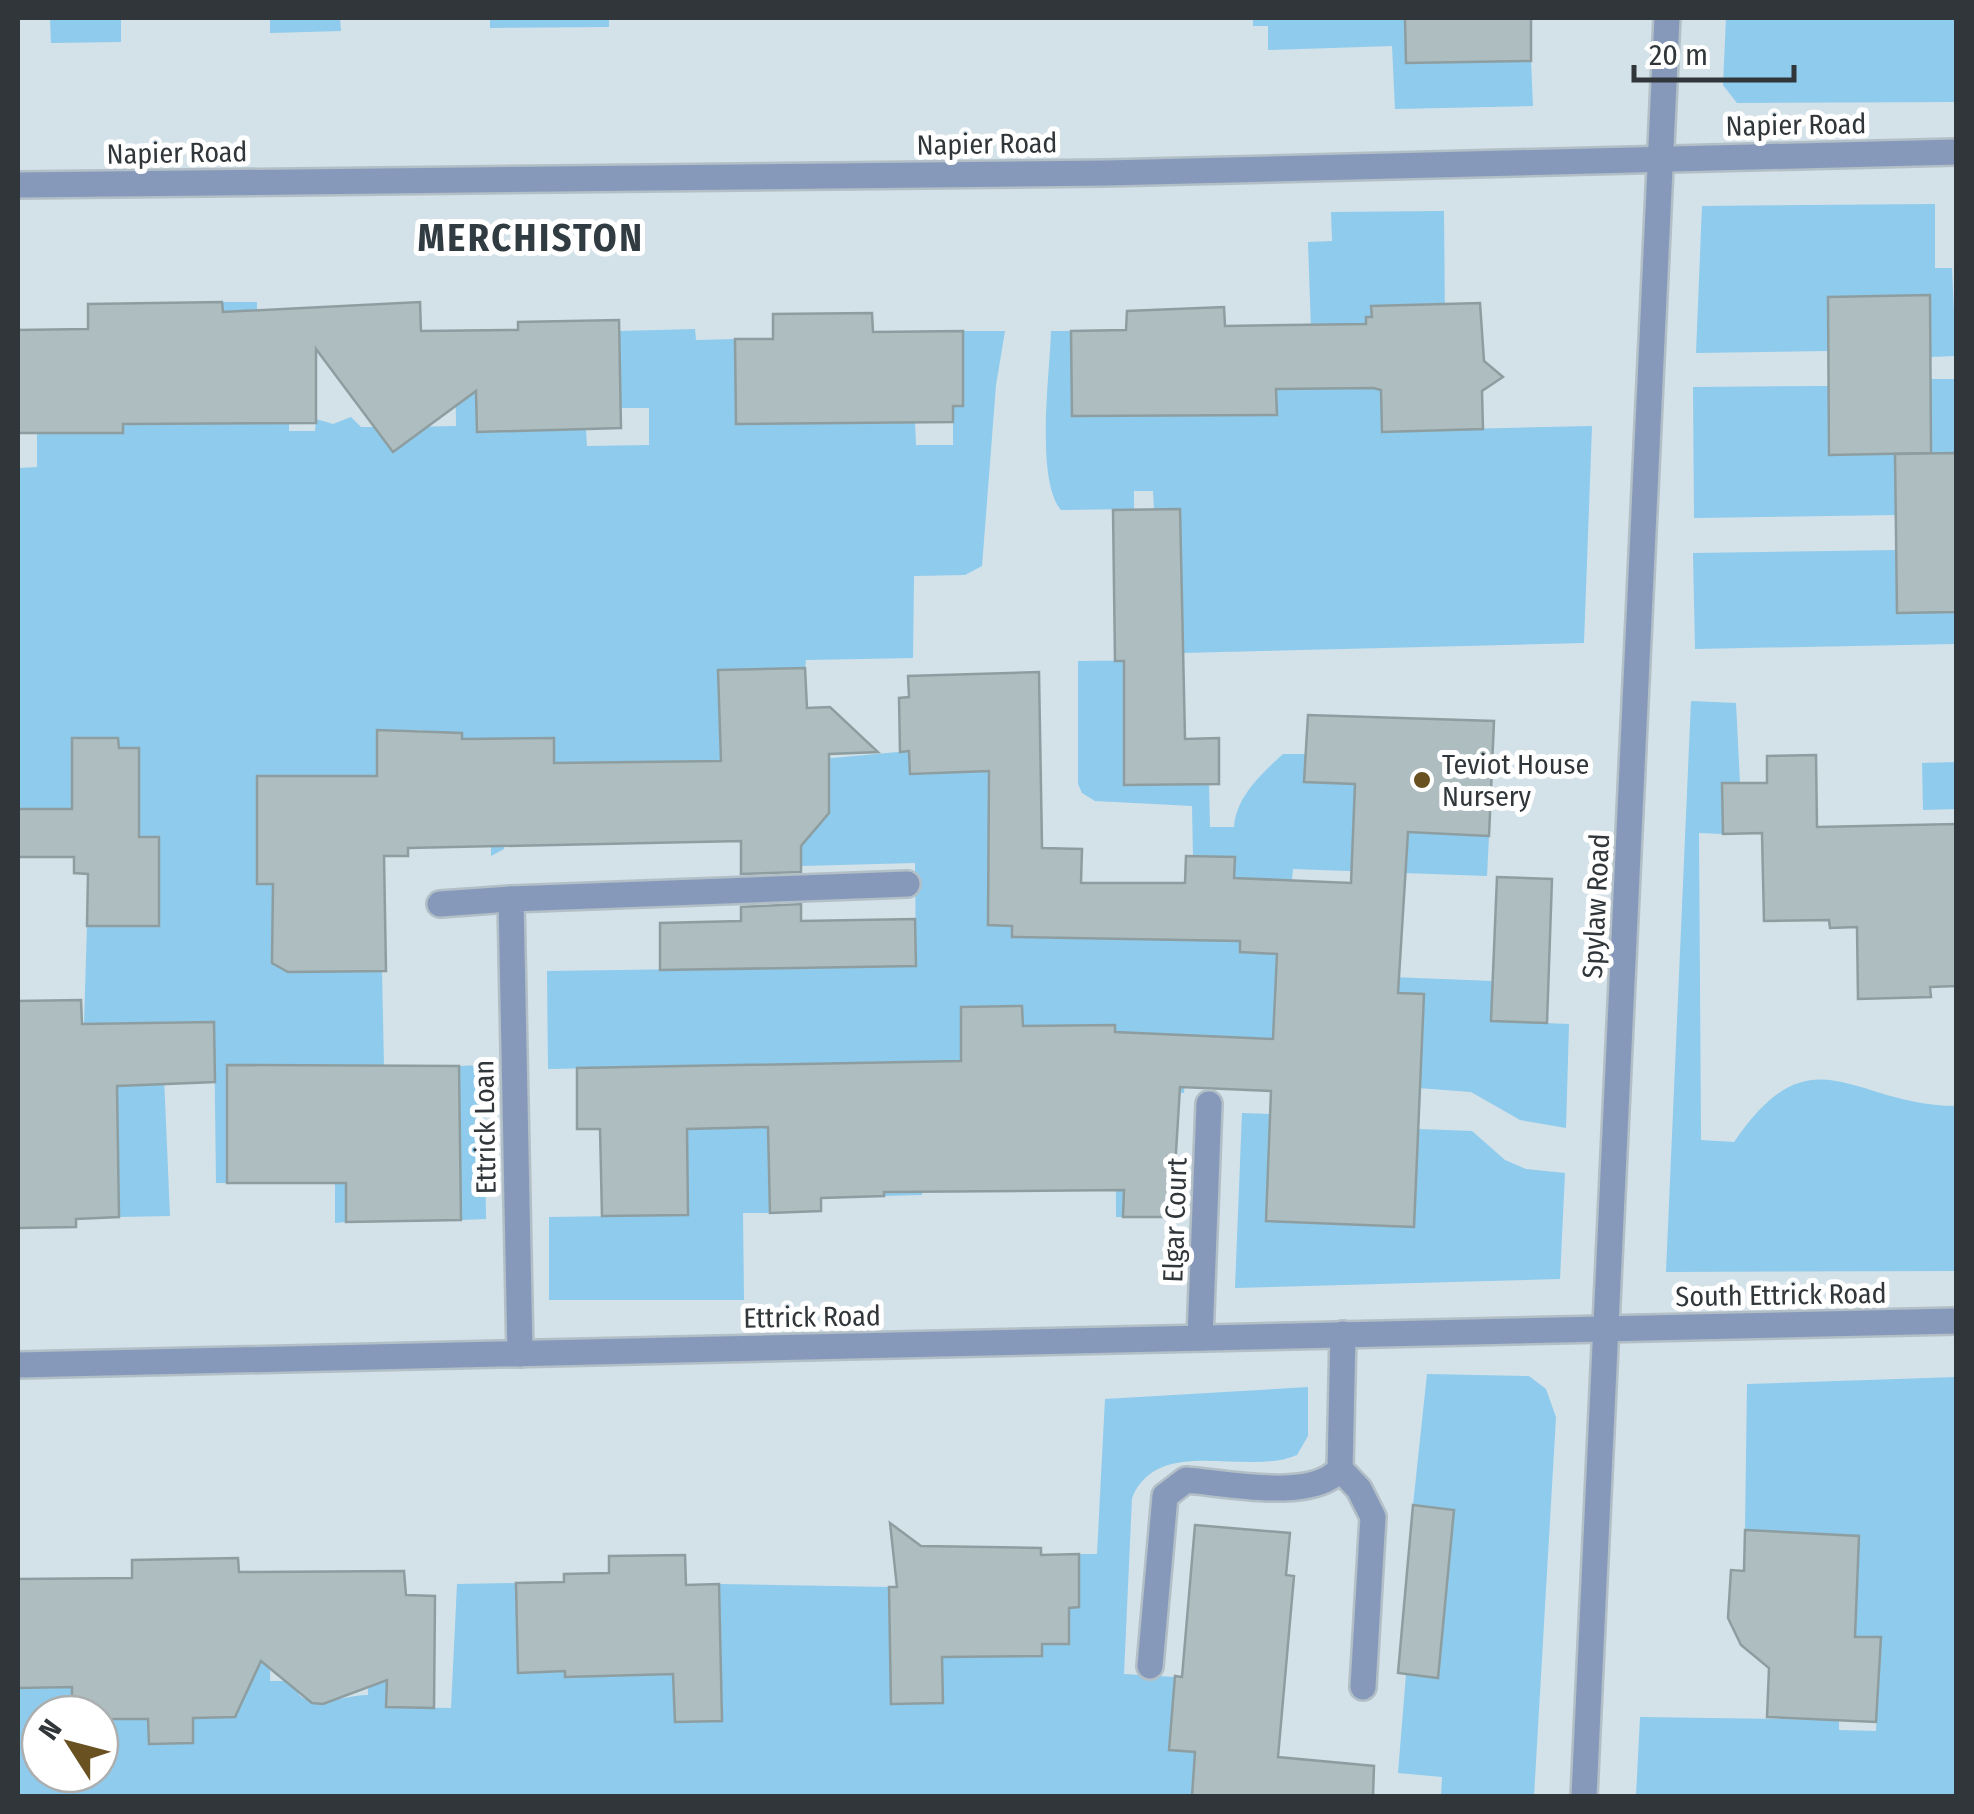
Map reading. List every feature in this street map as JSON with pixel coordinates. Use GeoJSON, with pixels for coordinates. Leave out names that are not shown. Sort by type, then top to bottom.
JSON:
{"type":"FeatureCollection","features":[{"type":"Feature","properties":{"kind":"street","name":"Spylaw Road"},"geometry":{"type":"LineString","coordinates":[[1584,1796],[1667,18]]}},
{"type":"Feature","properties":{"kind":"street","name":"Napier Road"},"geometry":{"type":"LineString","coordinates":[[18,185],[1143,172],[1956,152]]}},
{"type":"Feature","properties":{"kind":"street"},"geometry":{"type":"LineString","coordinates":[[440,904],[907,884]]}},
{"type":"Feature","properties":{"kind":"street","name":"Ettrick Loan"},"geometry":{"type":"LineString","coordinates":[[511,900],[520,1354]]}},
{"type":"Feature","properties":{"kind":"street","name":"Elgar Court"},"geometry":{"type":"LineString","coordinates":[[1200,1338],[1209,1104]]}},
{"type":"Feature","properties":{"kind":"street","name":"South Ettrick Road"},"geometry":{"type":"LineString","coordinates":[[1607,1329],[1956,1321]]}},
{"type":"Feature","properties":{"kind":"street","name":"Ettrick Road"},"geometry":{"type":"LineString","coordinates":[[18,1365],[1607,1329]]}},
{"type":"Feature","properties":{"kind":"street"},"geometry":{"type":"LineString","coordinates":[[1344,1334],[1340,1470],[1360,1489],[1373,1517],[1363,1687]]}},
{"type":"Feature","properties":{"kind":"street"},"geometry":{"type":"LineString","coordinates":[[1150,1666],[1161,1502],[1169,1490],[1186,1480],[1312,1488],[1340,1470]]}},
{"type":"Feature","properties":{"kind":"shaded area"},"geometry":{"type":"Polygon","coordinates":[[[50,18],[121,18],[121,42],[51,43],[50,18]]]}},
{"type":"Feature","properties":{"kind":"shaded area"},"geometry":{"type":"Polygon","coordinates":[[[270,18],[340,18],[341,31],[270,33],[270,18]]]}},
{"type":"Feature","properties":{"kind":"shaded area"},"geometry":{"type":"Polygon","coordinates":[[[490,18],[609,18],[609,27],[490,28],[490,18]]]}},
{"type":"Feature","properties":{"kind":"shaded area"},"geometry":{"type":"Polygon","coordinates":[[[1253,18],[1405,18],[1406,63],[1531,61],[1533,106],[1395,109],[1392,46],[1268,50],[1268,26],[1253,26],[1253,18]]]}},
{"type":"Feature","properties":{"kind":"shaded area"},"geometry":{"type":"Polygon","coordinates":[[[1726,18],[1956,18],[1956,102],[1737,103],[1723,85],[1726,18]]]}},
{"type":"Feature","properties":{"kind":"shaded area"},"geometry":{"type":"Polygon","coordinates":[[[1935,204],[1935,268],[1952,268],[1956,356],[1930,357],[1929,295],[1828,297],[1828,351],[1696,353],[1702,206],[1935,204]]]}},
{"type":"Feature","properties":{"kind":"shaded area"},"geometry":{"type":"Polygon","coordinates":[[[1444,211],[1445,325],[1428,304],[1372,306],[1372,317],[1366,317],[1372,330],[1373,389],[1381,390],[1382,431],[1592,426],[1584,643],[1181,653],[1179,509],[1154,509],[1153,491],[1134,491],[1134,509],[1061,510],[1053,495],[1046,451],[1051,331],[1071,331],[1072,415],[1277,415],[1276,389],[1313,388],[1308,242],[1332,241],[1331,212],[1444,211]]]}},
{"type":"Feature","properties":{"kind":"shaded area"},"geometry":{"type":"Polygon","coordinates":[[[223,302],[257,302],[257,370],[290,371],[289,431],[315,431],[316,419],[333,424],[351,417],[361,427],[379,427],[405,443],[414,427],[456,426],[455,330],[475,330],[477,432],[520,432],[520,412],[565,410],[565,430],[586,430],[587,446],[649,445],[649,408],[621,408],[619,331],[695,329],[696,340],[735,339],[736,424],[915,423],[916,445],[953,445],[953,406],[963,406],[963,331],[1005,331],[996,385],[982,566],[965,575],[914,576],[913,658],[806,660],[805,668],[719,670],[721,757],[810,760],[909,751],[911,774],[946,773],[946,750],[1009,775],[1041,775],[1043,839],[1014,839],[989,847],[988,925],[1012,926],[1012,937],[1232,940],[1235,857],[1193,856],[1192,806],[1095,801],[1082,793],[1078,784],[1078,661],[1176,660],[1176,672],[1124,672],[1124,785],[1209,784],[1210,827],[1234,827],[1239,806],[1266,770],[1283,754],[1305,754],[1304,782],[1355,781],[1353,830],[1489,836],[1487,876],[1293,869],[1292,880],[1240,927],[1240,952],[1289,954],[1289,973],[1493,981],[1492,1021],[1569,1024],[1566,1128],[1520,1120],[1471,1092],[1272,1077],[1235,1037],[1188,1035],[1184,1093],[1130,1091],[1123,1217],[1116,1217],[1115,1026],[1023,1026],[1021,1006],[962,1007],[961,1073],[918,1074],[922,1195],[884,1196],[882,1103],[770,1213],[743,1213],[744,1300],[549,1300],[549,1217],[688,1215],[687,1129],[702,1066],[548,1069],[547,971],[916,966],[915,863],[801,866],[801,824],[820,824],[829,813],[667,761],[554,765],[553,738],[514,738],[503,775],[504,849],[491,856],[491,765],[421,730],[378,730],[377,823],[347,837],[347,776],[258,776],[380,882],[272,934],[272,963],[278,966],[382,971],[384,1067],[344,1068],[346,1222],[335,1223],[335,1138],[227,1183],[216,1183],[214,1022],[163,1054],[170,1216],[119,1217],[116,1056],[83,1056],[87,926],[159,837],[118,837],[118,738],[72,809],[18,809],[18,468],[37,467],[37,402],[122,401],[223,423],[223,302]]]}},
{"type":"Feature","properties":{"kind":"shaded area"},"geometry":{"type":"Polygon","coordinates":[[[1930,379],[1956,379],[1956,453],[1931,453],[1930,379]]]}},
{"type":"Feature","properties":{"kind":"shaded area"},"geometry":{"type":"Polygon","coordinates":[[[1828,386],[1829,454],[1895,454],[1896,515],[1694,518],[1693,387],[1828,386]]]}},
{"type":"Feature","properties":{"kind":"shaded area"},"geometry":{"type":"Polygon","coordinates":[[[1896,550],[1897,613],[1956,613],[1956,644],[1695,649],[1693,553],[1896,550]]]}},
{"type":"Feature","properties":{"kind":"shaded area"},"geometry":{"type":"Polygon","coordinates":[[[1691,701],[1736,703],[1740,783],[1722,784],[1723,834],[1699,833],[1701,1140],[1734,1142],[1762,1107],[1787,1088],[1812,1080],[1836,1081],[1920,1103],[1956,1106],[1956,1271],[1666,1272],[1691,701]]]}},
{"type":"Feature","properties":{"kind":"shaded area"},"geometry":{"type":"Polygon","coordinates":[[[1956,762],[1956,809],[1923,810],[1922,763],[1956,762]]]}},
{"type":"Feature","properties":{"kind":"shaded area"},"geometry":{"type":"Polygon","coordinates":[[[484,1065],[486,1219],[461,1220],[459,1066],[484,1065]]]}},
{"type":"Feature","properties":{"kind":"shaded area"},"geometry":{"type":"Polygon","coordinates":[[[1242,1113],[1270,1114],[1267,1221],[1414,1226],[1418,1129],[1472,1131],[1505,1160],[1526,1169],[1565,1173],[1560,1279],[1235,1288],[1242,1113]]]}},
{"type":"Feature","properties":{"kind":"shaded area"},"geometry":{"type":"Polygon","coordinates":[[[1427,1374],[1529,1376],[1546,1389],[1556,1417],[1534,1796],[1441,1796],[1442,1777],[1398,1773],[1406,1674],[1438,1677],[1454,1510],[1413,1505],[1427,1374]]]}},
{"type":"Feature","properties":{"kind":"shaded area"},"geometry":{"type":"Polygon","coordinates":[[[1956,1377],[1956,1796],[1636,1796],[1640,1717],[1839,1720],[1839,1730],[1876,1731],[1881,1638],[1855,1637],[1859,1536],[1745,1530],[1747,1384],[1956,1377]]]}},
{"type":"Feature","properties":{"kind":"shaded area"},"geometry":{"type":"Polygon","coordinates":[[[1308,1387],[1308,1436],[1297,1455],[1276,1461],[1182,1462],[1162,1467],[1144,1479],[1132,1498],[1124,1674],[1175,1677],[1169,1749],[1195,1752],[1192,1796],[18,1796],[18,1688],[72,1665],[72,1694],[20,1694],[20,1794],[120,1794],[120,1719],[148,1719],[149,1743],[192,1743],[193,1718],[235,1717],[241,1706],[239,1586],[272,1587],[270,1681],[298,1681],[299,1695],[306,1699],[322,1702],[368,1695],[368,1679],[387,1679],[387,1707],[451,1708],[457,1584],[516,1583],[518,1673],[565,1671],[566,1677],[673,1674],[675,1722],[722,1720],[719,1584],[889,1587],[891,1704],[942,1703],[942,1657],[1041,1656],[1042,1644],[1069,1644],[1069,1608],[1079,1607],[1079,1554],[1097,1554],[1105,1399],[1308,1387]]]}},
{"type":"Feature","properties":{"kind":"building"},"geometry":{"type":"Polygon","coordinates":[[[1405,18],[1531,18],[1531,61],[1406,63],[1405,18]]]}},
{"type":"Feature","properties":{"kind":"building"},"geometry":{"type":"Polygon","coordinates":[[[1930,295],[1931,453],[1829,455],[1828,297],[1930,295]]]}},
{"type":"Feature","properties":{"kind":"building"},"geometry":{"type":"Polygon","coordinates":[[[222,302],[223,312],[420,302],[421,331],[518,330],[518,322],[619,320],[621,428],[477,432],[476,391],[393,452],[316,349],[316,423],[123,424],[123,433],[18,433],[18,330],[88,329],[88,304],[222,302]]]}},
{"type":"Feature","properties":{"kind":"building"},"geometry":{"type":"Polygon","coordinates":[[[1480,303],[1484,361],[1503,377],[1482,391],[1483,429],[1382,432],[1381,390],[1373,388],[1276,389],[1277,415],[1072,416],[1071,331],[1126,330],[1127,311],[1224,307],[1225,326],[1366,324],[1366,317],[1372,317],[1371,306],[1480,303]]]}},
{"type":"Feature","properties":{"kind":"building"},"geometry":{"type":"Polygon","coordinates":[[[872,313],[873,332],[963,331],[963,406],[953,406],[953,422],[736,424],[735,339],[773,339],[773,314],[872,313]]]}},
{"type":"Feature","properties":{"kind":"building"},"geometry":{"type":"Polygon","coordinates":[[[1956,453],[1956,612],[1897,613],[1895,454],[1956,453]]]}},
{"type":"Feature","properties":{"kind":"building"},"geometry":{"type":"Polygon","coordinates":[[[1180,509],[1185,739],[1219,738],[1219,784],[1124,785],[1124,661],[1115,661],[1113,510],[1180,509]]]}},
{"type":"Feature","properties":{"kind":"building"},"geometry":{"type":"Polygon","coordinates":[[[805,668],[807,708],[830,707],[878,752],[829,754],[829,813],[801,846],[801,872],[741,874],[741,841],[408,848],[408,856],[384,856],[386,971],[288,972],[272,963],[273,884],[257,884],[257,776],[377,776],[377,730],[462,733],[462,739],[554,738],[554,763],[721,761],[718,670],[805,668]]]}},
{"type":"Feature","properties":{"kind":"building"},"geometry":{"type":"Polygon","coordinates":[[[1039,672],[1042,848],[1082,849],[1081,883],[1185,883],[1186,856],[1235,857],[1234,878],[1351,883],[1355,784],[1304,782],[1308,715],[1494,721],[1489,836],[1408,832],[1398,993],[1424,994],[1414,1227],[1266,1221],[1271,1091],[1180,1087],[1172,1217],[1123,1217],[1124,1190],[884,1192],[884,1196],[821,1198],[821,1211],[770,1213],[768,1127],[687,1129],[688,1215],[602,1216],[600,1129],[577,1129],[577,1068],[961,1061],[961,1007],[1022,1006],[1023,1026],[1115,1025],[1115,1032],[1273,1039],[1277,954],[1240,952],[1240,941],[1012,937],[1012,926],[988,925],[989,771],[910,774],[909,751],[900,752],[899,698],[909,697],[908,676],[1039,672]]]}},
{"type":"Feature","properties":{"kind":"building"},"geometry":{"type":"Polygon","coordinates":[[[72,738],[118,738],[119,748],[139,748],[139,837],[159,837],[159,926],[87,926],[88,874],[74,873],[74,857],[18,857],[18,809],[72,809],[72,738]]]}},
{"type":"Feature","properties":{"kind":"building"},"geometry":{"type":"Polygon","coordinates":[[[1816,755],[1817,827],[1956,824],[1956,986],[1930,987],[1931,997],[1858,999],[1857,927],[1830,928],[1829,920],[1764,921],[1762,833],[1723,834],[1722,783],[1767,783],[1767,756],[1816,755]]]}},
{"type":"Feature","properties":{"kind":"building"},"geometry":{"type":"Polygon","coordinates":[[[1497,877],[1552,879],[1547,1023],[1491,1021],[1497,877]]]}},
{"type":"Feature","properties":{"kind":"building"},"geometry":{"type":"Polygon","coordinates":[[[801,904],[801,921],[915,919],[916,966],[660,970],[660,923],[741,921],[741,907],[801,904]]]}},
{"type":"Feature","properties":{"kind":"building"},"geometry":{"type":"Polygon","coordinates":[[[81,1000],[82,1024],[214,1022],[215,1082],[117,1086],[119,1217],[76,1219],[76,1227],[18,1228],[18,1001],[81,1000]]]}},
{"type":"Feature","properties":{"kind":"building"},"geometry":{"type":"Polygon","coordinates":[[[227,1065],[459,1066],[461,1220],[346,1222],[346,1183],[227,1183],[227,1065]]]}},
{"type":"Feature","properties":{"kind":"building"},"geometry":{"type":"Polygon","coordinates":[[[1413,1505],[1454,1510],[1438,1678],[1398,1673],[1413,1505]]]}},
{"type":"Feature","properties":{"kind":"building"},"geometry":{"type":"Polygon","coordinates":[[[890,1523],[921,1546],[1041,1548],[1041,1555],[1079,1554],[1079,1607],[1069,1608],[1069,1644],[1042,1644],[1042,1656],[942,1657],[943,1703],[891,1704],[889,1587],[897,1587],[890,1523]]]}},
{"type":"Feature","properties":{"kind":"building"},"geometry":{"type":"Polygon","coordinates":[[[1195,1525],[1290,1533],[1286,1575],[1294,1576],[1278,1757],[1374,1766],[1373,1796],[1192,1796],[1195,1752],[1169,1750],[1175,1676],[1182,1677],[1195,1525]]]}},
{"type":"Feature","properties":{"kind":"building"},"geometry":{"type":"Polygon","coordinates":[[[1745,1530],[1859,1536],[1855,1637],[1881,1637],[1876,1722],[1767,1717],[1769,1668],[1741,1645],[1728,1618],[1731,1570],[1744,1571],[1745,1530]]]}},
{"type":"Feature","properties":{"kind":"building"},"geometry":{"type":"Polygon","coordinates":[[[685,1555],[686,1585],[719,1584],[722,1721],[675,1722],[673,1674],[565,1677],[565,1671],[518,1673],[516,1583],[564,1582],[564,1574],[609,1573],[609,1556],[685,1555]]]}},
{"type":"Feature","properties":{"kind":"building"},"geometry":{"type":"Polygon","coordinates":[[[238,1558],[239,1572],[404,1571],[406,1595],[435,1596],[434,1708],[386,1707],[387,1680],[323,1704],[312,1703],[261,1661],[235,1717],[193,1718],[193,1743],[149,1744],[148,1719],[120,1719],[120,1694],[72,1694],[72,1687],[18,1688],[18,1579],[132,1578],[132,1560],[238,1558]]]}},
{"type":"Feature","properties":{"kind":"place","name":"Teviot House Nursery"},"geometry":{"type":"Point","coordinates":[1422,780]}},
{"type":"Feature","properties":{"kind":"district","name":"MERCHISTON"},"geometry":{"type":"Point","coordinates":[531,238]}}]}
